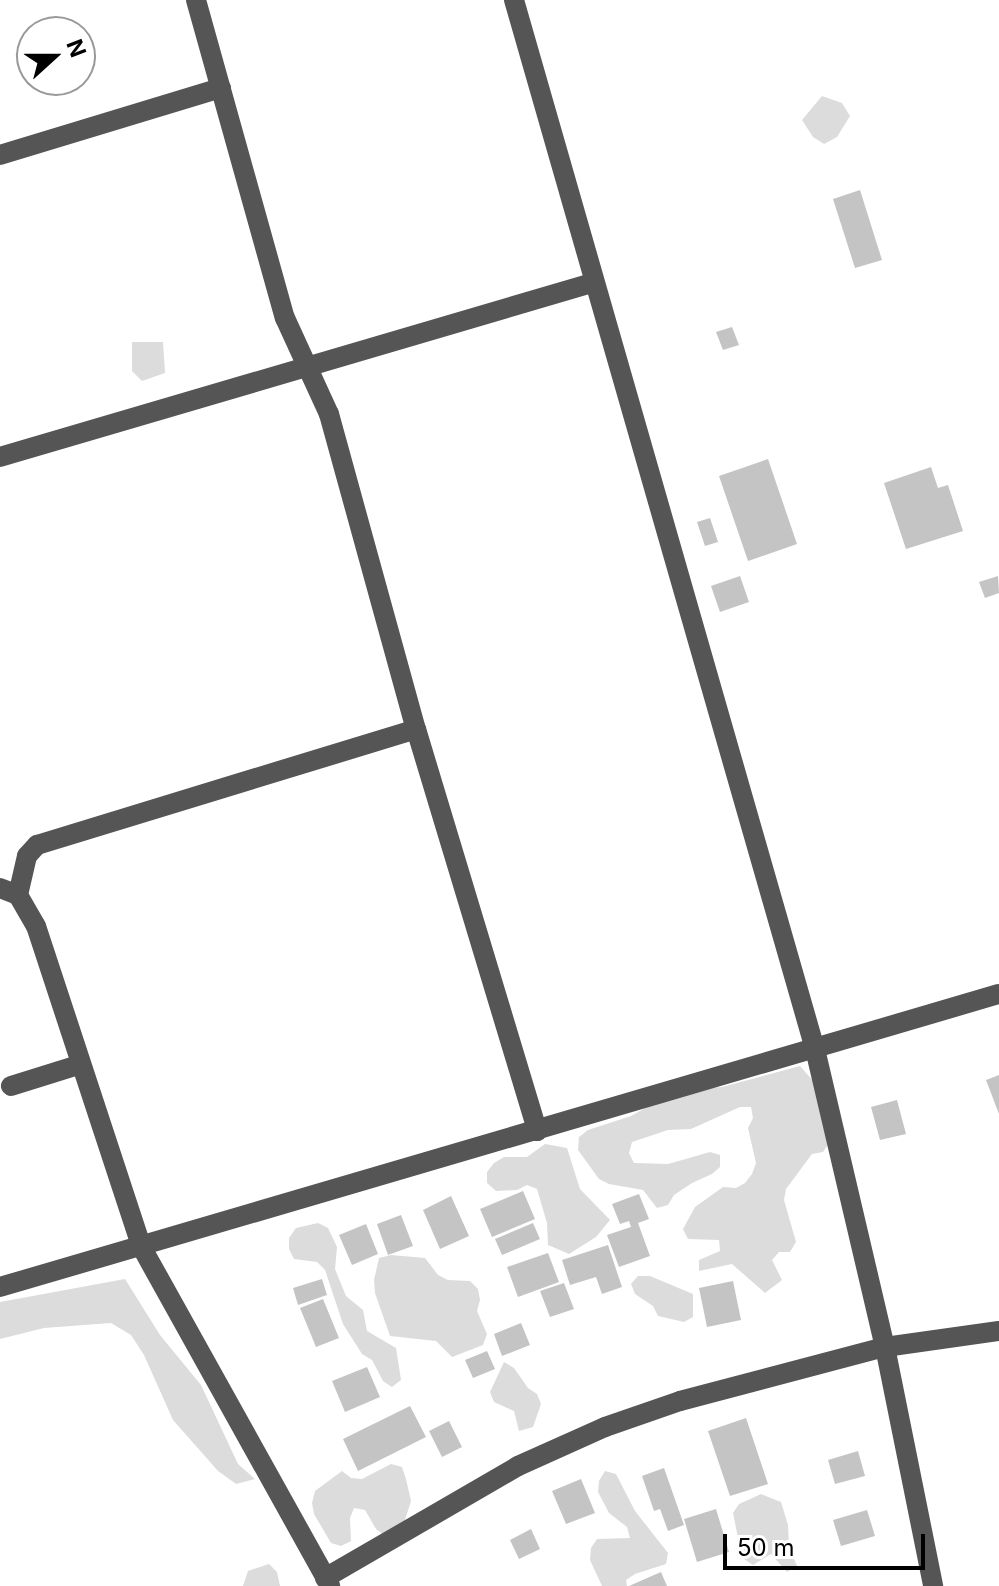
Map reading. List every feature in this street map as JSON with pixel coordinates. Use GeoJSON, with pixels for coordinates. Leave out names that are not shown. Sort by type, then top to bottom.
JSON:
{"type":"FeatureCollection","features":[{"type":"Feature","properties":{"kind":"street"},"geometry":{"type":"LineString","coordinates":[[196,0],[285,318],[329,414],[416,729],[537,1131]]}},
{"type":"Feature","properties":{"kind":"street"},"geometry":{"type":"LineString","coordinates":[[514,0],[592,283],[815,1049],[885,1347],[933,1586]]}},
{"type":"Feature","properties":{"kind":"street"},"geometry":{"type":"LineString","coordinates":[[0,155],[221,88]]}},
{"type":"Feature","properties":{"kind":"street"},"geometry":{"type":"LineString","coordinates":[[0,457],[592,283]]}},
{"type":"Feature","properties":{"kind":"street"},"geometry":{"type":"LineString","coordinates":[[416,729],[37,845],[27,856],[9,892],[36,926],[141,1246],[327,1582],[518,1466],[605,1427],[680,1401],[885,1347],[999,1331]]}},
{"type":"Feature","properties":{"kind":"street"},"geometry":{"type":"LineString","coordinates":[[0,1287],[999,994]]}},
{"type":"Feature","properties":{"kind":"street"},"geometry":{"type":"LineString","coordinates":[[11,1086],[81,1064]]}},
{"type":"Feature","properties":{"kind":"shaded area"},"geometry":{"type":"Polygon","coordinates":[[[822,96],[842,103],[850,116],[837,137],[824,144],[813,137],[802,120],[822,96]]]}},
{"type":"Feature","properties":{"kind":"shaded area"},"geometry":{"type":"Polygon","coordinates":[[[132,342],[163,342],[165,373],[142,381],[132,371],[132,342]]]}},
{"type":"Feature","properties":{"kind":"shaded area"},"geometry":{"type":"Polygon","coordinates":[[[800,1066],[814,1082],[829,1143],[823,1152],[812,1154],[786,1189],[784,1200],[796,1242],[790,1252],[779,1252],[772,1260],[782,1280],[765,1293],[732,1264],[699,1271],[699,1260],[720,1251],[719,1240],[688,1239],[683,1229],[695,1207],[723,1187],[736,1188],[745,1183],[752,1174],[756,1163],[748,1128],[753,1118],[751,1107],[740,1107],[691,1129],[668,1130],[632,1142],[629,1153],[634,1163],[668,1164],[710,1152],[720,1155],[720,1167],[712,1174],[674,1195],[668,1205],[657,1208],[643,1190],[609,1184],[599,1179],[578,1150],[579,1137],[588,1130],[631,1116],[651,1105],[699,1089],[722,1087],[800,1066]]]}},
{"type":"Feature","properties":{"kind":"shaded area"},"geometry":{"type":"Polygon","coordinates":[[[545,1144],[567,1148],[580,1189],[610,1220],[596,1237],[569,1254],[548,1245],[547,1223],[537,1189],[527,1185],[517,1190],[496,1191],[487,1183],[487,1172],[494,1163],[504,1157],[527,1157],[545,1144]]]}},
{"type":"Feature","properties":{"kind":"shaded area"},"geometry":{"type":"Polygon","coordinates":[[[318,1223],[328,1228],[337,1247],[335,1269],[346,1296],[363,1310],[367,1331],[396,1348],[401,1380],[392,1387],[383,1381],[372,1360],[362,1354],[343,1324],[325,1270],[317,1262],[294,1259],[289,1249],[289,1238],[296,1228],[318,1223]]]}},
{"type":"Feature","properties":{"kind":"shaded area"},"geometry":{"type":"Polygon","coordinates":[[[391,1255],[425,1258],[438,1275],[448,1280],[470,1281],[478,1289],[480,1300],[477,1311],[487,1334],[483,1345],[452,1357],[436,1341],[390,1336],[375,1293],[374,1280],[379,1258],[391,1255]]]}},
{"type":"Feature","properties":{"kind":"shaded area"},"geometry":{"type":"Polygon","coordinates":[[[638,1276],[650,1276],[693,1294],[693,1317],[684,1322],[658,1316],[653,1306],[635,1294],[631,1284],[638,1276]]]}},
{"type":"Feature","properties":{"kind":"shaded area"},"geometry":{"type":"Polygon","coordinates":[[[125,1279],[160,1335],[201,1385],[238,1464],[255,1479],[236,1484],[218,1471],[173,1420],[144,1355],[131,1335],[111,1323],[44,1328],[0,1339],[0,1302],[125,1279]]]}},
{"type":"Feature","properties":{"kind":"shaded area"},"geometry":{"type":"Polygon","coordinates":[[[504,1362],[514,1368],[528,1388],[537,1394],[541,1404],[533,1427],[519,1431],[514,1411],[494,1402],[490,1392],[504,1362]]]}},
{"type":"Feature","properties":{"kind":"shaded area"},"geometry":{"type":"Polygon","coordinates":[[[391,1464],[402,1467],[411,1501],[404,1523],[386,1537],[376,1529],[365,1510],[354,1508],[350,1518],[351,1541],[341,1546],[331,1543],[314,1514],[312,1503],[315,1491],[342,1471],[351,1478],[362,1479],[391,1464]]]}},
{"type":"Feature","properties":{"kind":"shaded area"},"geometry":{"type":"Polygon","coordinates":[[[605,1471],[616,1474],[635,1511],[668,1553],[666,1564],[635,1574],[626,1580],[627,1586],[602,1586],[590,1560],[591,1548],[597,1539],[630,1538],[627,1527],[609,1513],[598,1492],[599,1481],[605,1471]]]}},
{"type":"Feature","properties":{"kind":"shaded area"},"geometry":{"type":"Polygon","coordinates":[[[761,1494],[781,1502],[788,1525],[789,1547],[797,1566],[787,1572],[771,1554],[753,1565],[744,1559],[740,1548],[733,1513],[739,1504],[761,1494]]]}},
{"type":"Feature","properties":{"kind":"shaded area"},"geometry":{"type":"Polygon","coordinates":[[[269,1564],[277,1572],[280,1586],[243,1586],[248,1571],[269,1564]]]}},
{"type":"Feature","properties":{"kind":"building"},"geometry":{"type":"Polygon","coordinates":[[[860,190],[882,260],[855,268],[833,199],[860,190]]]}},
{"type":"Feature","properties":{"kind":"building"},"geometry":{"type":"Polygon","coordinates":[[[732,327],[739,345],[723,350],[716,332],[732,327]]]}},
{"type":"Feature","properties":{"kind":"building"},"geometry":{"type":"Polygon","coordinates":[[[768,459],[797,544],[748,561],[719,476],[768,459]]]}},
{"type":"Feature","properties":{"kind":"building"},"geometry":{"type":"Polygon","coordinates":[[[931,467],[938,488],[948,485],[963,531],[906,549],[884,483],[931,467]]]}},
{"type":"Feature","properties":{"kind":"building"},"geometry":{"type":"Polygon","coordinates":[[[710,518],[718,542],[705,546],[697,522],[710,518]]]}},
{"type":"Feature","properties":{"kind":"building"},"geometry":{"type":"Polygon","coordinates":[[[740,576],[749,602],[720,612],[711,586],[740,576]]]}},
{"type":"Feature","properties":{"kind":"building"},"geometry":{"type":"Polygon","coordinates":[[[998,576],[999,593],[985,598],[979,582],[998,576]]]}},
{"type":"Feature","properties":{"kind":"building"},"geometry":{"type":"Polygon","coordinates":[[[999,1075],[999,1114],[986,1080],[999,1075]]]}},
{"type":"Feature","properties":{"kind":"building"},"geometry":{"type":"Polygon","coordinates":[[[897,1100],[906,1134],[880,1140],[871,1107],[897,1100]]]}},
{"type":"Feature","properties":{"kind":"building"},"geometry":{"type":"Polygon","coordinates":[[[523,1191],[535,1219],[492,1237],[480,1209],[523,1191]]]}},
{"type":"Feature","properties":{"kind":"building"},"geometry":{"type":"Polygon","coordinates":[[[639,1194],[649,1219],[638,1223],[650,1256],[619,1267],[607,1235],[631,1227],[629,1221],[620,1224],[612,1204],[639,1194]]]}},
{"type":"Feature","properties":{"kind":"building"},"geometry":{"type":"Polygon","coordinates":[[[451,1196],[469,1236],[440,1249],[423,1210],[451,1196]]]}},
{"type":"Feature","properties":{"kind":"building"},"geometry":{"type":"Polygon","coordinates":[[[401,1215],[413,1246],[388,1255],[377,1224],[401,1215]]]}},
{"type":"Feature","properties":{"kind":"building"},"geometry":{"type":"Polygon","coordinates":[[[533,1223],[540,1239],[502,1255],[495,1239],[533,1223]]]}},
{"type":"Feature","properties":{"kind":"building"},"geometry":{"type":"Polygon","coordinates":[[[366,1224],[378,1254],[352,1265],[339,1235],[366,1224]]]}},
{"type":"Feature","properties":{"kind":"building"},"geometry":{"type":"Polygon","coordinates":[[[608,1245],[622,1287],[602,1294],[596,1277],[570,1285],[562,1260],[608,1245]]]}},
{"type":"Feature","properties":{"kind":"building"},"geometry":{"type":"Polygon","coordinates":[[[548,1253],[559,1282],[518,1297],[507,1267],[548,1253]]]}},
{"type":"Feature","properties":{"kind":"building"},"geometry":{"type":"Polygon","coordinates":[[[322,1279],[327,1295],[298,1305],[293,1288],[322,1279]]]}},
{"type":"Feature","properties":{"kind":"building"},"geometry":{"type":"Polygon","coordinates":[[[733,1281],[741,1320],[707,1327],[699,1288],[733,1281]]]}},
{"type":"Feature","properties":{"kind":"building"},"geometry":{"type":"Polygon","coordinates":[[[564,1283],[574,1309],[550,1317],[540,1291],[564,1283]]]}},
{"type":"Feature","properties":{"kind":"building"},"geometry":{"type":"Polygon","coordinates":[[[323,1299],[339,1338],[316,1347],[300,1308],[323,1299]]]}},
{"type":"Feature","properties":{"kind":"building"},"geometry":{"type":"Polygon","coordinates":[[[521,1323],[530,1345],[502,1356],[494,1334],[521,1323]]]}},
{"type":"Feature","properties":{"kind":"building"},"geometry":{"type":"Polygon","coordinates":[[[487,1351],[495,1369],[473,1378],[465,1360],[487,1351]]]}},
{"type":"Feature","properties":{"kind":"building"},"geometry":{"type":"Polygon","coordinates":[[[367,1367],[380,1397],[345,1412],[332,1381],[367,1367]]]}},
{"type":"Feature","properties":{"kind":"building"},"geometry":{"type":"Polygon","coordinates":[[[410,1406],[426,1437],[358,1471],[343,1439],[410,1406]]]}},
{"type":"Feature","properties":{"kind":"building"},"geometry":{"type":"Polygon","coordinates":[[[746,1418],[768,1484],[730,1496],[708,1431],[746,1418]]]}},
{"type":"Feature","properties":{"kind":"building"},"geometry":{"type":"Polygon","coordinates":[[[449,1421],[462,1447],[442,1457],[429,1431],[449,1421]]]}},
{"type":"Feature","properties":{"kind":"building"},"geometry":{"type":"Polygon","coordinates":[[[858,1451],[865,1476],[835,1484],[828,1460],[858,1451]]]}},
{"type":"Feature","properties":{"kind":"building"},"geometry":{"type":"Polygon","coordinates":[[[664,1468],[684,1525],[668,1531],[660,1509],[654,1511],[642,1476],[664,1468]]]}},
{"type":"Feature","properties":{"kind":"building"},"geometry":{"type":"Polygon","coordinates":[[[581,1479],[595,1513],[566,1524],[552,1491],[581,1479]]]}},
{"type":"Feature","properties":{"kind":"building"},"geometry":{"type":"Polygon","coordinates":[[[716,1509],[729,1552],[697,1562],[684,1519],[716,1509]]]}},
{"type":"Feature","properties":{"kind":"building"},"geometry":{"type":"Polygon","coordinates":[[[867,1510],[875,1536],[841,1546],[833,1520],[867,1510]]]}},
{"type":"Feature","properties":{"kind":"building"},"geometry":{"type":"Polygon","coordinates":[[[531,1529],[540,1549],[519,1559],[510,1540],[531,1529]]]}},
{"type":"Feature","properties":{"kind":"building"},"geometry":{"type":"Polygon","coordinates":[[[661,1572],[667,1586],[629,1586],[661,1572]]]}}]}
